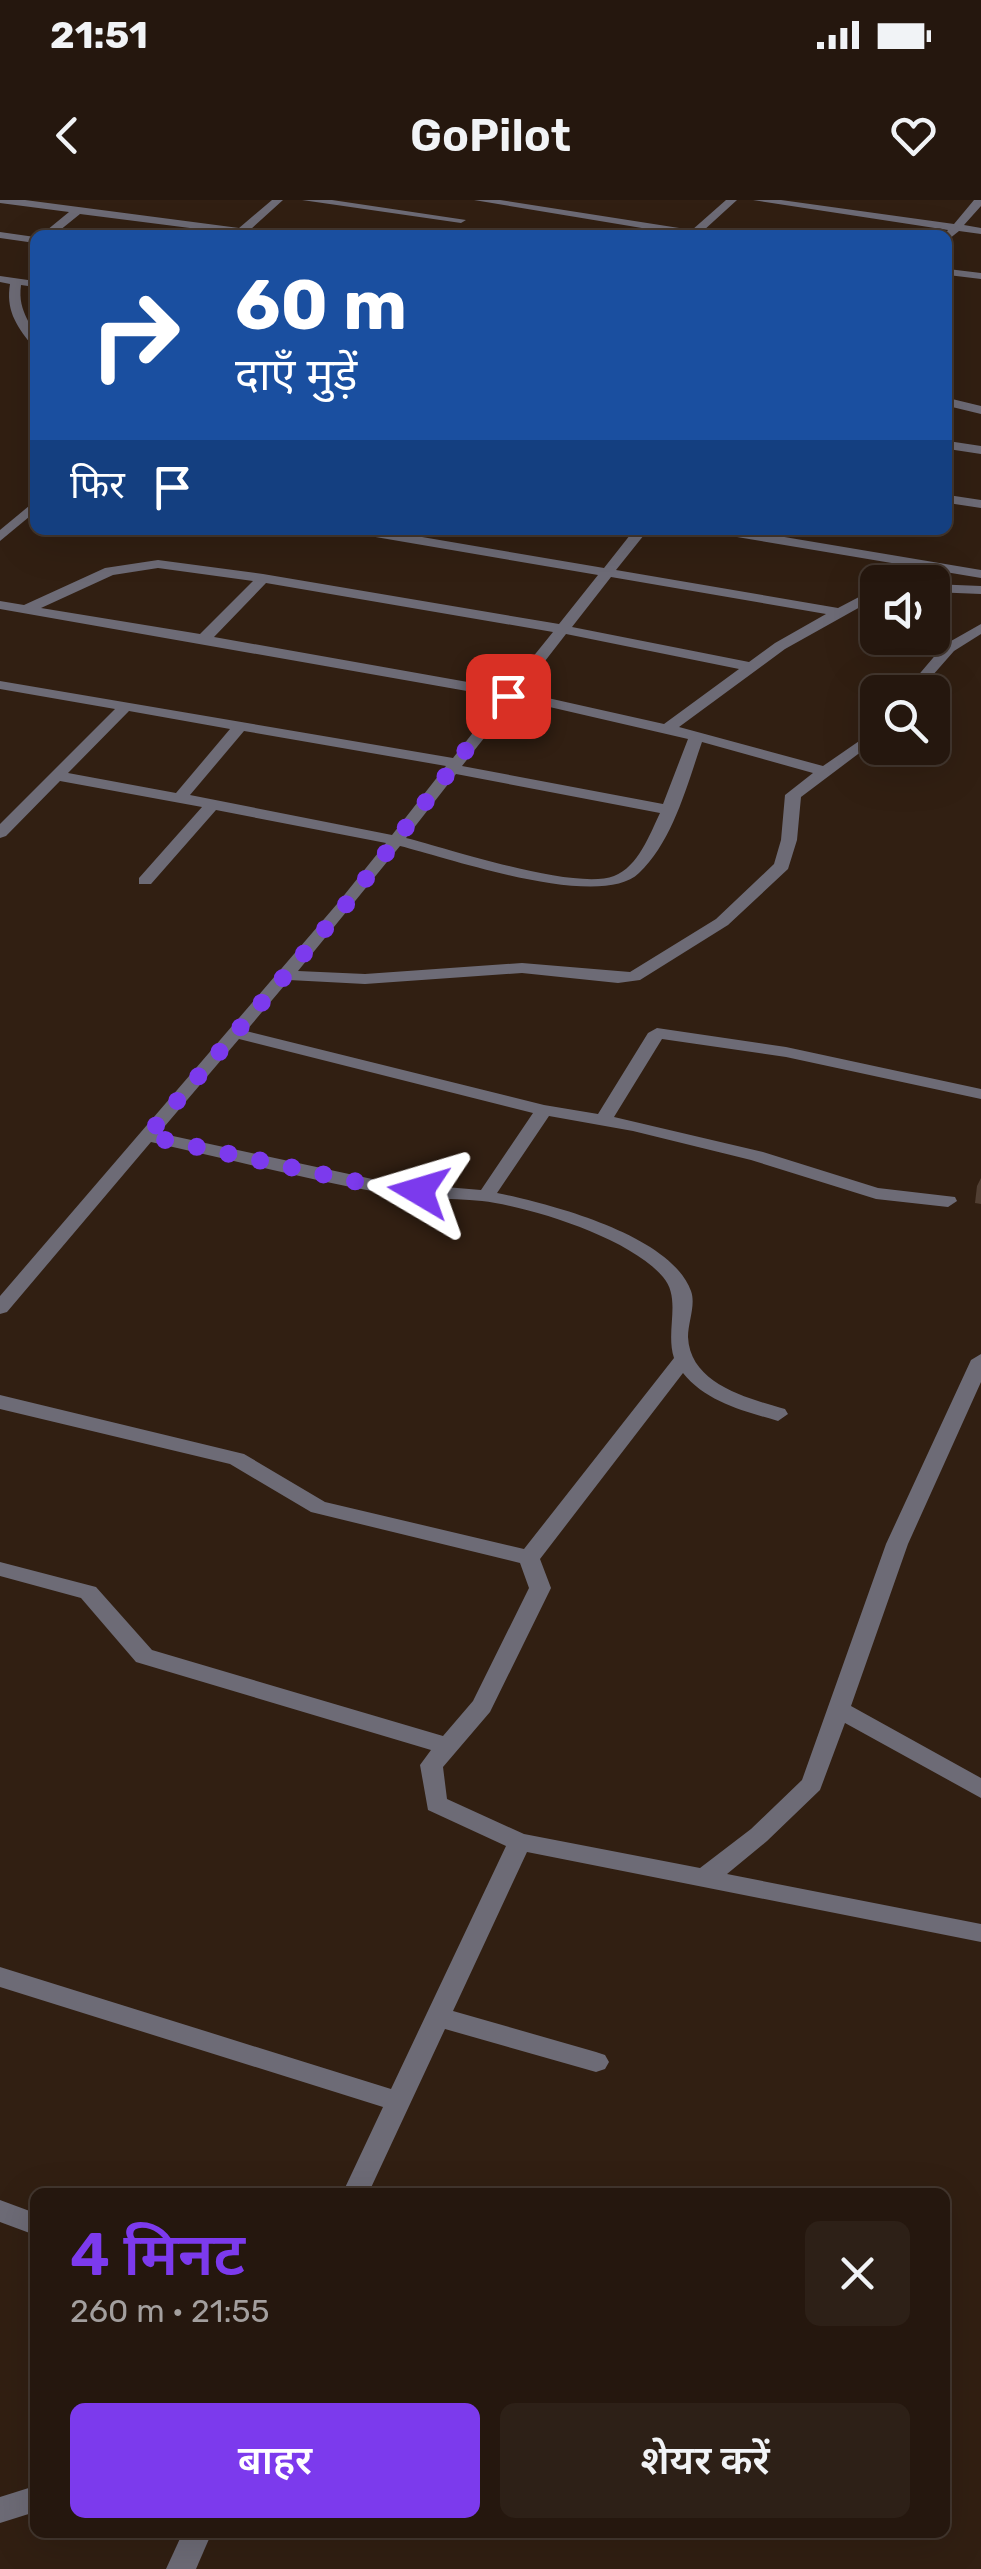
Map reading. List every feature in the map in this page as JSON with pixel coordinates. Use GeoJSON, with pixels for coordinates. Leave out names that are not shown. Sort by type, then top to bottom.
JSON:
{"type":"FeatureCollection","features":[{"type":"Feature","properties":{"kind":"street"},"geometry":{"type":"LineString","coordinates":[[0,200],[234,230]]}},
{"type":"Feature","properties":{"kind":"street"},"geometry":{"type":"LineString","coordinates":[[243,230],[278,200]]}},
{"type":"Feature","properties":{"kind":"street"},"geometry":{"type":"LineString","coordinates":[[307,200],[461,220]]}},
{"type":"Feature","properties":{"kind":"street"},"geometry":{"type":"LineString","coordinates":[[479,200],[671,230]]}},
{"type":"Feature","properties":{"kind":"street"},"geometry":{"type":"LineString","coordinates":[[701,230],[732,200]]}},
{"type":"Feature","properties":{"kind":"street"},"geometry":{"type":"LineString","coordinates":[[758,200],[936,230]]}},
{"type":"Feature","properties":{"kind":"street"},"geometry":{"type":"LineString","coordinates":[[841,212],[852,200]]}},
{"type":"Feature","properties":{"kind":"street"},"geometry":{"type":"LineString","coordinates":[[952,233],[980,200]]}},
{"type":"Feature","properties":{"kind":"street"},"geometry":{"type":"LineString","coordinates":[[53,230],[78,210]]}},
{"type":"Feature","properties":{"kind":"street"},"geometry":{"type":"LineString","coordinates":[[952,233],[981,232]]}},
{"type":"Feature","properties":{"kind":"street"},"geometry":{"type":"LineString","coordinates":[[0,235],[30,239]]}},
{"type":"Feature","properties":{"kind":"street"},"geometry":{"type":"LineString","coordinates":[[952,273],[981,276]]}},
{"type":"Feature","properties":{"kind":"street"},"geometry":{"type":"LineString","coordinates":[[952,285],[962,274]]}},
{"type":"Feature","properties":{"kind":"street"},"geometry":{"type":"LineString","coordinates":[[0,278],[30,283]]}},
{"type":"Feature","properties":{"kind":"street"},"geometry":{"type":"LineString","coordinates":[[16,281],[12,299],[15,316],[30,335]]}},
{"type":"Feature","properties":{"kind":"street"},"geometry":{"type":"LineString","coordinates":[[952,403],[981,410]]}},
{"type":"Feature","properties":{"kind":"street"},"geometry":{"type":"LineString","coordinates":[[952,446],[979,446]]}},
{"type":"Feature","properties":{"kind":"street"},"geometry":{"type":"LineString","coordinates":[[952,500],[981,504]]}},
{"type":"Feature","properties":{"kind":"street"},"geometry":{"type":"LineString","coordinates":[[0,516],[30,508]]}},
{"type":"Feature","properties":{"kind":"street"},"geometry":{"type":"LineString","coordinates":[[0,538],[30,510]]}},
{"type":"Feature","properties":{"kind":"street"},"geometry":{"type":"LineString","coordinates":[[388,535],[837,612]]}},
{"type":"Feature","properties":{"kind":"street"},"geometry":{"type":"LineString","coordinates":[[0,1308],[285,975],[637,535]]}},
{"type":"Feature","properties":{"kind":"street"},"geometry":{"type":"LineString","coordinates":[[782,535],[981,574]]}},
{"type":"Feature","properties":{"kind":"street"},"geometry":{"type":"LineString","coordinates":[[27,609],[110,572],[158,564],[561,629],[751,667]]}},
{"type":"Feature","properties":{"kind":"street"},"geometry":{"type":"LineString","coordinates":[[202,641],[262,578]]}},
{"type":"Feature","properties":{"kind":"street"},"geometry":{"type":"LineString","coordinates":[[950,589],[981,590]]}},
{"type":"Feature","properties":{"kind":"street"},"geometry":{"type":"LineString","coordinates":[[667,729],[751,667],[860,600]]}},
{"type":"Feature","properties":{"kind":"street"},"geometry":{"type":"LineString","coordinates":[[0,604],[508,696],[697,736],[828,772]]}},
{"type":"Feature","properties":{"kind":"street"},"geometry":{"type":"LineString","coordinates":[[926,675],[949,648],[981,628]]}},
{"type":"Feature","properties":{"kind":"street"},"geometry":{"type":"LineString","coordinates":[[0,685],[241,725],[669,810]]}},
{"type":"Feature","properties":{"kind":"street"},"geometry":{"type":"LineString","coordinates":[[0,834],[126,705]]}},
{"type":"Feature","properties":{"kind":"street"},"geometry":{"type":"LineString","coordinates":[[179,798],[241,725]]}},
{"type":"Feature","properties":{"kind":"street"},"geometry":{"type":"LineString","coordinates":[[58,776],[396,840],[545,875],[605,882],[618,880],[636,867],[669,810],[697,736]]}},
{"type":"Feature","properties":{"kind":"street"},"geometry":{"type":"LineString","coordinates":[[285,975],[365,979],[522,968],[618,978],[634,976],[722,922],[756,894],[786,858],[793,794],[860,746]]}},
{"type":"Feature","properties":{"kind":"street"},"geometry":{"type":"LineString","coordinates":[[144,881],[212,805]]}},
{"type":"Feature","properties":{"kind":"street"},"geometry":{"type":"LineString","coordinates":[[604,1120],[658,1032],[786,1052],[981,1094]]}},
{"type":"Feature","properties":{"kind":"street"},"geometry":{"type":"LineString","coordinates":[[236,1033],[544,1110],[757,1156],[876,1194],[948,1201]]}},
{"type":"Feature","properties":{"kind":"street"},"geometry":{"type":"LineString","coordinates":[[486,1196],[544,1110]]}},
{"type":"Feature","properties":{"kind":"street"},"geometry":{"type":"LineString","coordinates":[[147,1136],[386,1188],[486,1196],[569,1216],[666,1270],[681,1290],[679,1342],[692,1374],[724,1398],[778,1414]]}},
{"type":"Feature","properties":{"kind":"street"},"geometry":{"type":"LineString","coordinates":[[529,1558],[685,1357]]}},
{"type":"Feature","properties":{"kind":"street"},"geometry":{"type":"LineString","coordinates":[[702,1880],[759,1836],[812,1784],[897,1544],[981,1360]]}},
{"type":"Feature","properties":{"kind":"street"},"geometry":{"type":"LineString","coordinates":[[0,1402],[237,1458],[318,1507],[529,1558]]}},
{"type":"Feature","properties":{"kind":"street"},"geometry":{"type":"LineString","coordinates":[[529,1558],[540,1588],[482,1706],[431,1765],[436,1804],[520,1842],[981,1933]]}},
{"type":"Feature","properties":{"kind":"street"},"geometry":{"type":"LineString","coordinates":[[0,1569],[88,1592],[144,1656],[447,1746]]}},
{"type":"Feature","properties":{"kind":"street"},"geometry":{"type":"LineString","coordinates":[[838,1709],[981,1789]]}},
{"type":"Feature","properties":{"kind":"street"},"geometry":{"type":"LineString","coordinates":[[358,2188],[520,1842]]}},
{"type":"Feature","properties":{"kind":"street"},"geometry":{"type":"LineString","coordinates":[[0,1977],[399,2102]]}},
{"type":"Feature","properties":{"kind":"street"},"geometry":{"type":"LineString","coordinates":[[438,2018],[596,2062]]}},
{"type":"Feature","properties":{"kind":"street"},"geometry":{"type":"LineString","coordinates":[[0,2211],[30,2222]]}},
{"type":"Feature","properties":{"kind":"street"},"geometry":{"type":"LineString","coordinates":[[0,2510],[30,2501]]}},
{"type":"Feature","properties":{"kind":"street"},"geometry":{"type":"LineString","coordinates":[[181,2569],[195,2538]]}},
{"type":"Feature","properties":{"kind":"route"},"geometry":{"type":"LineString","coordinates":[[419,1191],[386,1188],[147,1136],[344,907],[508,696]]}}]}
